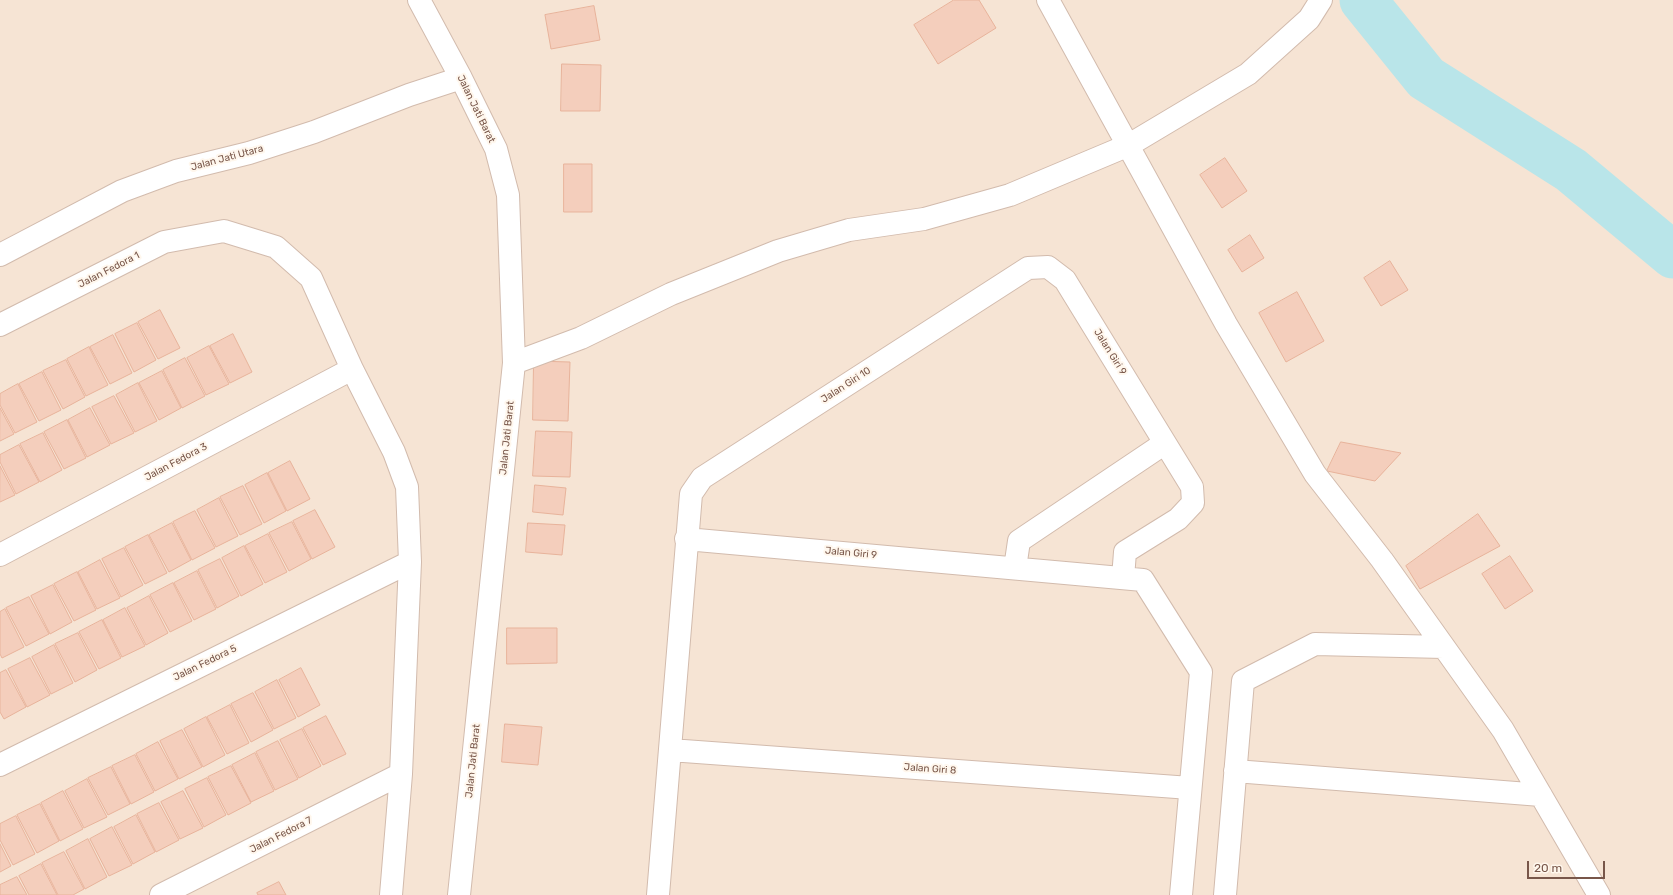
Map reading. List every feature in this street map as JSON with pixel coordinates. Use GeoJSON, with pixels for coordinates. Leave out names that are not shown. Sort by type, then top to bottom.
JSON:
{"type":"FeatureCollection","features":[{"type":"Feature","properties":{"kind":"street","name":"Jalan Jati Barat"},"geometry":{"type":"LineString","coordinates":[[419,0],[461,78],[496,149],[508,195],[514,363],[459,895]]}},
{"type":"Feature","properties":{"kind":"street"},"geometry":{"type":"LineString","coordinates":[[1048,0],[1226,324],[1315,474],[1382,560],[1503,730],[1599,895]]}},
{"type":"Feature","properties":{"kind":"street"},"geometry":{"type":"LineString","coordinates":[[514,363],[581,338],[671,294],[778,251],[849,230],[924,219],[1010,195],[1129,145],[1248,74],[1309,19],[1321,0]]}},
{"type":"Feature","properties":{"kind":"street","name":"Jalan Jati Utara"},"geometry":{"type":"LineString","coordinates":[[0,255],[122,191],[176,171],[249,153],[314,132],[409,95],[461,78]]}},
{"type":"Feature","properties":{"kind":"street","name":"Jalan Fedora 1"},"geometry":{"type":"LineString","coordinates":[[0,325],[164,242],[224,231],[276,247],[311,278],[352,369]]}},
{"type":"Feature","properties":{"kind":"street","name":"Jalan Giri 9"},"geometry":{"type":"LineString","coordinates":[[686,539],[1133,579],[1125,552],[1178,519],[1193,503],[1192,487],[1065,280],[1048,267]]}},
{"type":"Feature","properties":{"kind":"street","name":"Jalan Giri 10"},"geometry":{"type":"LineString","coordinates":[[658,895],[686,539],[691,494],[702,478],[1028,268],[1048,267]]}},
{"type":"Feature","properties":{"kind":"street"},"geometry":{"type":"LineString","coordinates":[[352,369],[394,452],[407,487],[410,562],[401,774],[390,895]]}},
{"type":"Feature","properties":{"kind":"street","name":"Jalan Fedora 3"},"geometry":{"type":"LineString","coordinates":[[0,556],[352,369]]}},
{"type":"Feature","properties":{"kind":"street"},"geometry":{"type":"LineString","coordinates":[[1015,568],[1019,541],[1165,443]]}},
{"type":"Feature","properties":{"kind":"street","name":"Jalan Fedora 5"},"geometry":{"type":"LineString","coordinates":[[0,764],[410,562]]}},
{"type":"Feature","properties":{"kind":"street"},"geometry":{"type":"LineString","coordinates":[[1133,579],[1201,672],[1181,895]]}},
{"type":"Feature","properties":{"kind":"street"},"geometry":{"type":"LineString","coordinates":[[1225,895],[1243,681],[1316,644],[1444,647]]}},
{"type":"Feature","properties":{"kind":"street","name":"Jalan Giri 8"},"geometry":{"type":"LineString","coordinates":[[670,750],[1190,788]]}},
{"type":"Feature","properties":{"kind":"street"},"geometry":{"type":"LineString","coordinates":[[1235,771],[1541,795]]}},
{"type":"Feature","properties":{"kind":"street","name":"Jalan Fedora 7"},"geometry":{"type":"LineString","coordinates":[[161,895],[401,774]]}},
{"type":"Feature","properties":{"kind":"shaded area"},"geometry":{"type":"Polygon","coordinates":[[[0,0],[1673,0],[1673,895],[0,895],[0,0]]]}},
{"type":"Feature","properties":{"kind":"building"},"geometry":{"type":"Polygon","coordinates":[[[954,0],[979,0],[996,28],[938,64],[914,25],[954,0]]]}},
{"type":"Feature","properties":{"kind":"building"},"geometry":{"type":"Polygon","coordinates":[[[594,6],[600,40],[551,49],[545,15],[594,6]]]}},
{"type":"Feature","properties":{"kind":"building"},"geometry":{"type":"Polygon","coordinates":[[[562,64],[601,65],[600,111],[561,111],[562,64]]]}},
{"type":"Feature","properties":{"kind":"building"},"geometry":{"type":"Polygon","coordinates":[[[1225,158],[1247,191],[1222,208],[1200,175],[1225,158]]]}},
{"type":"Feature","properties":{"kind":"building"},"geometry":{"type":"Polygon","coordinates":[[[564,164],[592,164],[592,212],[564,212],[564,164]]]}},
{"type":"Feature","properties":{"kind":"building"},"geometry":{"type":"Polygon","coordinates":[[[1250,235],[1264,258],[1242,272],[1228,250],[1250,235]]]}},
{"type":"Feature","properties":{"kind":"building"},"geometry":{"type":"Polygon","coordinates":[[[1390,261],[1408,290],[1381,306],[1364,278],[1390,261]]]}},
{"type":"Feature","properties":{"kind":"building"},"geometry":{"type":"Polygon","coordinates":[[[1297,292],[1324,341],[1286,362],[1259,313],[1297,292]]]}},
{"type":"Feature","properties":{"kind":"building"},"geometry":{"type":"Polygon","coordinates":[[[160,310],[180,348],[158,359],[138,322],[160,310]]]}},
{"type":"Feature","properties":{"kind":"building"},"geometry":{"type":"Polygon","coordinates":[[[137,323],[156,360],[134,372],[115,334],[137,323]]]}},
{"type":"Feature","properties":{"kind":"building"},"geometry":{"type":"Polygon","coordinates":[[[233,334],[252,372],[230,383],[210,346],[233,334]]]}},
{"type":"Feature","properties":{"kind":"building"},"geometry":{"type":"Polygon","coordinates":[[[113,335],[132,373],[110,384],[90,347],[113,335]]]}},
{"type":"Feature","properties":{"kind":"building"},"geometry":{"type":"Polygon","coordinates":[[[209,346],[229,384],[206,395],[187,358],[209,346]]]}},
{"type":"Feature","properties":{"kind":"building"},"geometry":{"type":"Polygon","coordinates":[[[89,347],[108,385],[86,396],[67,359],[89,347]]]}},
{"type":"Feature","properties":{"kind":"building"},"geometry":{"type":"Polygon","coordinates":[[[185,358],[205,396],[182,408],[163,370],[185,358]]]}},
{"type":"Feature","properties":{"kind":"building"},"geometry":{"type":"Polygon","coordinates":[[[66,360],[85,397],[63,409],[43,371],[66,360]]]}},
{"type":"Feature","properties":{"kind":"building"},"geometry":{"type":"Polygon","coordinates":[[[534,361],[570,362],[568,421],[533,420],[534,361]]]}},
{"type":"Feature","properties":{"kind":"building"},"geometry":{"type":"Polygon","coordinates":[[[162,371],[181,408],[159,420],[139,383],[162,371]]]}},
{"type":"Feature","properties":{"kind":"building"},"geometry":{"type":"Polygon","coordinates":[[[42,372],[61,410],[39,421],[19,384],[42,372]]]}},
{"type":"Feature","properties":{"kind":"building"},"geometry":{"type":"Polygon","coordinates":[[[138,383],[157,421],[135,432],[116,395],[138,383]]]}},
{"type":"Feature","properties":{"kind":"building"},"geometry":{"type":"Polygon","coordinates":[[[18,384],[37,422],[15,433],[0,405],[0,394],[18,384]]]}},
{"type":"Feature","properties":{"kind":"building"},"geometry":{"type":"Polygon","coordinates":[[[114,396],[134,433],[111,444],[92,407],[114,396]]]}},
{"type":"Feature","properties":{"kind":"building"},"geometry":{"type":"Polygon","coordinates":[[[0,408],[14,434],[0,441],[0,408]]]}},
{"type":"Feature","properties":{"kind":"building"},"geometry":{"type":"Polygon","coordinates":[[[90,408],[110,445],[87,457],[68,420],[90,408]]]}},
{"type":"Feature","properties":{"kind":"building"},"geometry":{"type":"Polygon","coordinates":[[[67,420],[86,458],[64,469],[44,432],[67,420]]]}},
{"type":"Feature","properties":{"kind":"building"},"geometry":{"type":"Polygon","coordinates":[[[536,431],[572,432],[570,477],[533,476],[536,431]]]}},
{"type":"Feature","properties":{"kind":"building"},"geometry":{"type":"Polygon","coordinates":[[[43,433],[62,470],[40,482],[20,444],[43,433]]]}},
{"type":"Feature","properties":{"kind":"building"},"geometry":{"type":"Polygon","coordinates":[[[1341,442],[1401,453],[1375,481],[1327,471],[1341,442]]]}},
{"type":"Feature","properties":{"kind":"building"},"geometry":{"type":"Polygon","coordinates":[[[19,445],[39,482],[16,494],[0,462],[0,455],[19,445]]]}},
{"type":"Feature","properties":{"kind":"building"},"geometry":{"type":"Polygon","coordinates":[[[290,461],[310,499],[287,511],[268,473],[290,461]]]}},
{"type":"Feature","properties":{"kind":"building"},"geometry":{"type":"Polygon","coordinates":[[[0,466],[15,495],[0,502],[0,466]]]}},
{"type":"Feature","properties":{"kind":"building"},"geometry":{"type":"Polygon","coordinates":[[[267,473],[286,511],[264,523],[245,485],[267,473]]]}},
{"type":"Feature","properties":{"kind":"building"},"geometry":{"type":"Polygon","coordinates":[[[535,485],[566,488],[563,515],[533,512],[535,485]]]}},
{"type":"Feature","properties":{"kind":"building"},"geometry":{"type":"Polygon","coordinates":[[[243,486],[262,524],[240,535],[220,497],[243,486]]]}},
{"type":"Feature","properties":{"kind":"building"},"geometry":{"type":"Polygon","coordinates":[[[219,498],[238,536],[216,547],[197,510],[219,498]]]}},
{"type":"Feature","properties":{"kind":"building"},"geometry":{"type":"Polygon","coordinates":[[[315,510],[335,547],[312,559],[293,521],[315,510]]]}},
{"type":"Feature","properties":{"kind":"building"},"geometry":{"type":"Polygon","coordinates":[[[195,511],[215,548],[192,560],[173,522],[195,511]]]}},
{"type":"Feature","properties":{"kind":"building"},"geometry":{"type":"Polygon","coordinates":[[[1478,514],[1500,546],[1420,589],[1406,566],[1478,514]]]}},
{"type":"Feature","properties":{"kind":"building"},"geometry":{"type":"Polygon","coordinates":[[[292,522],[311,559],[289,571],[269,533],[292,522]]]}},
{"type":"Feature","properties":{"kind":"building"},"geometry":{"type":"Polygon","coordinates":[[[172,523],[191,560],[169,572],[149,535],[172,523]]]}},
{"type":"Feature","properties":{"kind":"building"},"geometry":{"type":"Polygon","coordinates":[[[528,523],[565,525],[562,555],[526,552],[528,523]]]}},
{"type":"Feature","properties":{"kind":"building"},"geometry":{"type":"Polygon","coordinates":[[[268,534],[287,572],[265,583],[245,546],[268,534]]]}},
{"type":"Feature","properties":{"kind":"building"},"geometry":{"type":"Polygon","coordinates":[[[148,535],[167,573],[145,584],[125,547],[148,535]]]}},
{"type":"Feature","properties":{"kind":"building"},"geometry":{"type":"Polygon","coordinates":[[[244,546],[263,584],[241,596],[222,558],[244,546]]]}},
{"type":"Feature","properties":{"kind":"building"},"geometry":{"type":"Polygon","coordinates":[[[124,548],[143,585],[121,597],[102,559],[124,548]]]}},
{"type":"Feature","properties":{"kind":"building"},"geometry":{"type":"Polygon","coordinates":[[[1510,556],[1533,591],[1505,609],[1482,574],[1510,556]]]}},
{"type":"Feature","properties":{"kind":"building"},"geometry":{"type":"Polygon","coordinates":[[[220,559],[239,596],[217,608],[198,570],[220,559]]]}},
{"type":"Feature","properties":{"kind":"building"},"geometry":{"type":"Polygon","coordinates":[[[100,560],[120,598],[97,609],[78,572],[100,560]]]}},
{"type":"Feature","properties":{"kind":"building"},"geometry":{"type":"Polygon","coordinates":[[[197,571],[216,609],[194,620],[174,583],[197,571]]]}},
{"type":"Feature","properties":{"kind":"building"},"geometry":{"type":"Polygon","coordinates":[[[77,572],[96,610],[74,621],[54,584],[77,572]]]}},
{"type":"Feature","properties":{"kind":"building"},"geometry":{"type":"Polygon","coordinates":[[[173,583],[192,621],[170,632],[150,595],[173,583]]]}},
{"type":"Feature","properties":{"kind":"building"},"geometry":{"type":"Polygon","coordinates":[[[53,585],[72,622],[50,634],[31,596],[53,585]]]}},
{"type":"Feature","properties":{"kind":"building"},"geometry":{"type":"Polygon","coordinates":[[[149,596],[168,633],[146,645],[127,608],[149,596]]]}},
{"type":"Feature","properties":{"kind":"building"},"geometry":{"type":"Polygon","coordinates":[[[29,597],[49,634],[26,646],[6,608],[29,597]]]}},
{"type":"Feature","properties":{"kind":"building"},"geometry":{"type":"Polygon","coordinates":[[[125,608],[145,646],[122,657],[103,620],[125,608]]]}},
{"type":"Feature","properties":{"kind":"building"},"geometry":{"type":"Polygon","coordinates":[[[5,609],[24,647],[2,658],[0,654],[0,612],[5,609]]]}},
{"type":"Feature","properties":{"kind":"building"},"geometry":{"type":"Polygon","coordinates":[[[102,620],[121,658],[99,669],[79,632],[102,620]]]}},
{"type":"Feature","properties":{"kind":"building"},"geometry":{"type":"Polygon","coordinates":[[[507,628],[557,628],[557,663],[507,664],[507,628]]]}},
{"type":"Feature","properties":{"kind":"building"},"geometry":{"type":"Polygon","coordinates":[[[78,633],[97,670],[75,682],[55,644],[78,633]]]}},
{"type":"Feature","properties":{"kind":"building"},"geometry":{"type":"Polygon","coordinates":[[[54,645],[73,683],[51,694],[32,657],[54,645]]]}},
{"type":"Feature","properties":{"kind":"building"},"geometry":{"type":"Polygon","coordinates":[[[30,658],[50,695],[27,707],[8,669],[30,658]]]}},
{"type":"Feature","properties":{"kind":"building"},"geometry":{"type":"Polygon","coordinates":[[[301,668],[320,705],[298,717],[279,680],[301,668]]]}},
{"type":"Feature","properties":{"kind":"building"},"geometry":{"type":"Polygon","coordinates":[[[6,670],[26,707],[4,719],[0,712],[0,673],[6,670]]]}},
{"type":"Feature","properties":{"kind":"building"},"geometry":{"type":"Polygon","coordinates":[[[277,680],[296,718],[274,729],[255,692],[277,680]]]}},
{"type":"Feature","properties":{"kind":"building"},"geometry":{"type":"Polygon","coordinates":[[[253,693],[273,730],[251,742],[231,704],[253,693]]]}},
{"type":"Feature","properties":{"kind":"building"},"geometry":{"type":"Polygon","coordinates":[[[230,705],[249,743],[227,754],[207,717],[230,705]]]}},
{"type":"Feature","properties":{"kind":"building"},"geometry":{"type":"Polygon","coordinates":[[[326,716],[346,754],[323,765],[303,728],[326,716]]]}},
{"type":"Feature","properties":{"kind":"building"},"geometry":{"type":"Polygon","coordinates":[[[206,717],[225,755],[203,767],[184,729],[206,717]]]}},
{"type":"Feature","properties":{"kind":"building"},"geometry":{"type":"Polygon","coordinates":[[[505,724],[542,727],[538,765],[502,762],[505,724]]]}},
{"type":"Feature","properties":{"kind":"building"},"geometry":{"type":"Polygon","coordinates":[[[302,729],[321,766],[299,778],[280,740],[302,729]]]}},
{"type":"Feature","properties":{"kind":"building"},"geometry":{"type":"Polygon","coordinates":[[[182,730],[202,767],[179,779],[160,741],[182,730]]]}},
{"type":"Feature","properties":{"kind":"building"},"geometry":{"type":"Polygon","coordinates":[[[278,741],[298,779],[275,790],[256,752],[278,741]]]}},
{"type":"Feature","properties":{"kind":"building"},"geometry":{"type":"Polygon","coordinates":[[[158,742],[178,779],[155,791],[136,754],[158,742]]]}},
{"type":"Feature","properties":{"kind":"building"},"geometry":{"type":"Polygon","coordinates":[[[255,753],[274,791],[251,802],[232,765],[255,753]]]}},
{"type":"Feature","properties":{"kind":"building"},"geometry":{"type":"Polygon","coordinates":[[[135,755],[154,792],[131,804],[112,766],[135,755]]]}},
{"type":"Feature","properties":{"kind":"building"},"geometry":{"type":"Polygon","coordinates":[[[231,766],[251,803],[228,815],[208,777],[231,766]]]}},
{"type":"Feature","properties":{"kind":"building"},"geometry":{"type":"Polygon","coordinates":[[[111,767],[130,804],[108,815],[88,778],[111,767]]]}},
{"type":"Feature","properties":{"kind":"building"},"geometry":{"type":"Polygon","coordinates":[[[207,778],[226,815],[204,827],[185,789],[207,778]]]}},
{"type":"Feature","properties":{"kind":"building"},"geometry":{"type":"Polygon","coordinates":[[[87,779],[107,817],[84,828],[65,791],[87,779]]]}},
{"type":"Feature","properties":{"kind":"building"},"geometry":{"type":"Polygon","coordinates":[[[63,791],[83,829],[60,841],[41,803],[63,791]]]}},
{"type":"Feature","properties":{"kind":"building"},"geometry":{"type":"Polygon","coordinates":[[[183,791],[203,828],[180,839],[161,802],[183,791]]]}},
{"type":"Feature","properties":{"kind":"building"},"geometry":{"type":"Polygon","coordinates":[[[159,803],[179,840],[156,852],[137,814],[159,803]]]}},
{"type":"Feature","properties":{"kind":"building"},"geometry":{"type":"Polygon","coordinates":[[[40,804],[59,841],[37,853],[17,815],[40,804]]]}},
{"type":"Feature","properties":{"kind":"building"},"geometry":{"type":"Polygon","coordinates":[[[136,815],[155,852],[133,864],[114,827],[136,815]]]}},
{"type":"Feature","properties":{"kind":"building"},"geometry":{"type":"Polygon","coordinates":[[[16,816],[35,854],[13,865],[0,840],[0,824],[16,816]]]}},
{"type":"Feature","properties":{"kind":"building"},"geometry":{"type":"Polygon","coordinates":[[[112,827],[132,865],[109,876],[90,839],[112,827]]]}},
{"type":"Feature","properties":{"kind":"building"},"geometry":{"type":"Polygon","coordinates":[[[88,839],[107,877],[85,889],[66,851],[88,839]]]}},
{"type":"Feature","properties":{"kind":"building"},"geometry":{"type":"Polygon","coordinates":[[[0,844],[11,866],[0,872],[0,844]]]}},
{"type":"Feature","properties":{"kind":"building"},"geometry":{"type":"Polygon","coordinates":[[[64,852],[84,889],[73,895],[58,895],[42,863],[64,852]]]}},
{"type":"Feature","properties":{"kind":"building"},"geometry":{"type":"Polygon","coordinates":[[[41,864],[57,895],[29,895],[19,876],[41,864]]]}},
{"type":"Feature","properties":{"kind":"building"},"geometry":{"type":"Polygon","coordinates":[[[17,877],[27,895],[0,895],[0,885],[17,877]]]}},
{"type":"Feature","properties":{"kind":"building"},"geometry":{"type":"Polygon","coordinates":[[[279,882],[286,895],[258,895],[257,893],[279,882]]]}},
{"type":"Feature","properties":{"kind":"waterway"},"geometry":{"type":"LineString","coordinates":[[1363,0],[1426,78],[1571,170],[1673,255]]}}]}
